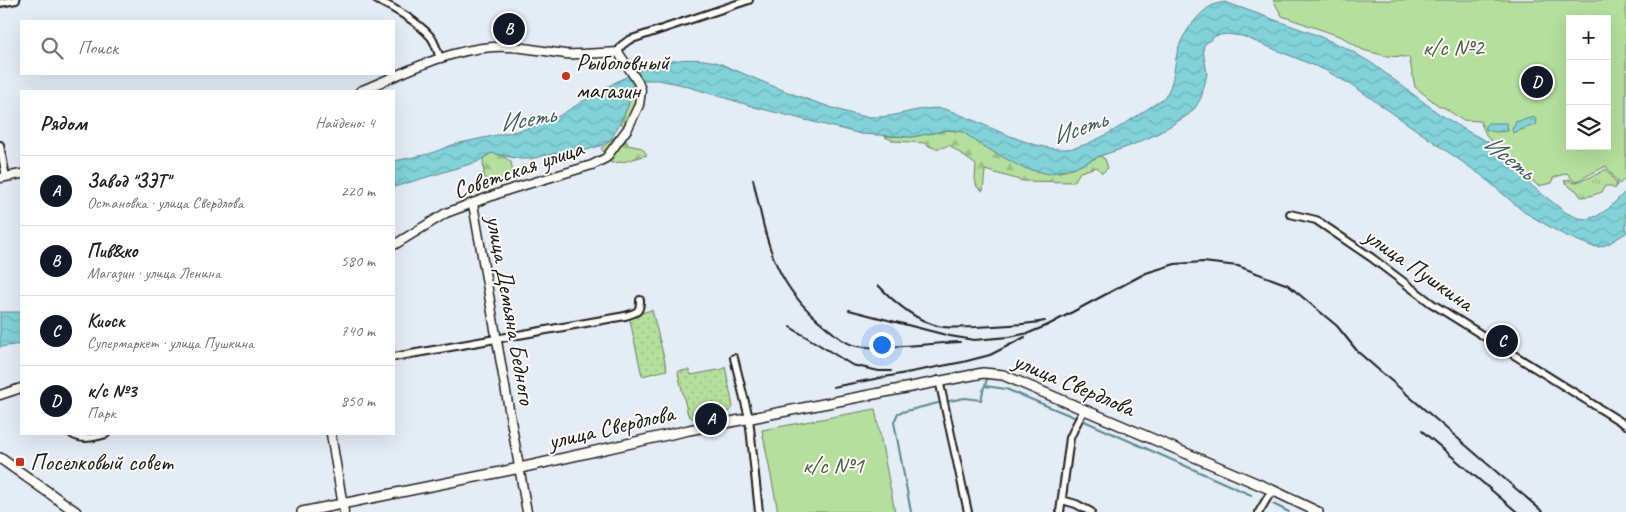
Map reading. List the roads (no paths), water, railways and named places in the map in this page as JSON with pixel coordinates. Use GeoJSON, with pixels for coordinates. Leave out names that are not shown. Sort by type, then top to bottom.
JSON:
{"type":"FeatureCollection","features":[{"type":"Feature","properties":{"kind":"main road","name":"улица Свердлова"},"geometry":{"type":"LineString","coordinates":[[302,512],[343,508],[688,430],[983,373],[1003,375],[1272,490],[1318,512]]}},
{"type":"Feature","properties":{"kind":"main road"},"geometry":{"type":"LineString","coordinates":[[0,458],[76,512]]}},
{"type":"Feature","properties":{"kind":"street"},"geometry":{"type":"LineString","coordinates":[[0,3],[16,0]]}},
{"type":"Feature","properties":{"kind":"street"},"geometry":{"type":"LineString","coordinates":[[377,0],[388,5],[432,37],[440,58]]}},
{"type":"Feature","properties":{"kind":"street"},"geometry":{"type":"LineString","coordinates":[[362,90],[440,58],[482,48],[504,46],[566,54],[618,52],[622,45],[629,40],[736,2],[749,0]]}},
{"type":"Feature","properties":{"kind":"street","name":"Советская улица"},"geometry":{"type":"LineString","coordinates":[[395,244],[446,213],[508,190],[592,165],[606,158],[628,128],[639,105],[641,90],[638,82],[618,52]]}},
{"type":"Feature","properties":{"kind":"street"},"geometry":{"type":"LineString","coordinates":[[0,145],[3,177],[20,174]]}},
{"type":"Feature","properties":{"kind":"street","name":"улица Демьяна Бедного"},"geometry":{"type":"LineString","coordinates":[[472,204],[528,512]]}},
{"type":"Feature","properties":{"kind":"street","name":"улица Пушкина"},"geometry":{"type":"LineString","coordinates":[[1290,214],[1316,220],[1372,258],[1431,303],[1626,424]]}},
{"type":"Feature","properties":{"kind":"street"},"geometry":{"type":"LineString","coordinates":[[395,357],[625,316],[638,311],[640,300]]}},
{"type":"Feature","properties":{"kind":"street"},"geometry":{"type":"LineString","coordinates":[[734,358],[749,418],[760,512]]}},
{"type":"Feature","properties":{"kind":"street"},"geometry":{"type":"LineString","coordinates":[[939,380],[968,512]]}},
{"type":"Feature","properties":{"kind":"street"},"geometry":{"type":"LineString","coordinates":[[0,395],[20,388]]}},
{"type":"Feature","properties":{"kind":"street"},"geometry":{"type":"LineString","coordinates":[[1060,512],[1070,438],[1084,410]]}},
{"type":"Feature","properties":{"kind":"street"},"geometry":{"type":"LineString","coordinates":[[72,435],[82,438],[100,435]]}},
{"type":"Feature","properties":{"kind":"street"},"geometry":{"type":"LineString","coordinates":[[331,435],[343,508]]}},
{"type":"Feature","properties":{"kind":"street"},"geometry":{"type":"LineString","coordinates":[[1259,512],[1272,490]]}},
{"type":"Feature","properties":{"kind":"street"},"geometry":{"type":"LineString","coordinates":[[1062,500],[1076,504],[1091,512]]}},
{"type":"Feature","properties":{"kind":"water"},"geometry":{"type":"Polygon","coordinates":[[[1225,2],[1314,34],[1348,49],[1373,64],[1438,113],[1488,142],[1527,182],[1565,212],[1578,218],[1587,219],[1597,216],[1608,209],[1626,191],[1626,233],[1599,247],[1591,246],[1564,235],[1524,212],[1481,175],[1355,87],[1325,70],[1242,36],[1226,34],[1215,36],[1204,45],[1203,50],[1207,73],[1205,83],[1201,98],[1188,115],[1157,134],[1130,146],[1100,156],[1079,166],[1049,174],[1023,168],[981,145],[963,132],[956,130],[912,137],[861,134],[758,108],[679,84],[658,80],[644,80],[633,84],[628,106],[620,123],[611,139],[602,145],[584,151],[561,152],[530,159],[520,159],[491,153],[477,162],[395,187],[395,161],[429,154],[455,144],[538,126],[552,120],[631,74],[652,66],[696,59],[719,63],[804,98],[858,115],[882,117],[917,110],[945,109],[1037,145],[1065,149],[1077,147],[1102,137],[1164,98],[1171,86],[1177,53],[1182,39],[1196,19],[1205,10],[1225,2]]]}},
{"type":"Feature","properties":{"kind":"water"},"geometry":{"type":"Polygon","coordinates":[[[1535,117],[1537,124],[1513,133],[1512,128],[1515,126],[1515,122],[1535,117]]]}},
{"type":"Feature","properties":{"kind":"water"},"geometry":{"type":"Polygon","coordinates":[[[1488,123],[1507,123],[1508,131],[1496,132],[1486,130],[1485,126],[1488,123]]]}},
{"type":"Feature","properties":{"kind":"water"},"geometry":{"type":"Polygon","coordinates":[[[0,312],[20,312],[20,344],[0,347],[0,312]]]}},
{"type":"Feature","properties":{"kind":"waterway"},"geometry":{"type":"LineString","coordinates":[[987,378],[985,386],[1006,389],[1074,417]]}},
{"type":"Feature","properties":{"kind":"waterway"},"geometry":{"type":"LineString","coordinates":[[949,401],[965,398],[981,400],[984,387]]}},
{"type":"Feature","properties":{"kind":"waterway"},"geometry":{"type":"LineString","coordinates":[[911,512],[894,422],[898,413],[938,403]]}},
{"type":"Feature","properties":{"kind":"waterway"},"geometry":{"type":"LineString","coordinates":[[1082,420],[1251,495]]}},
{"type":"Feature","properties":{"kind":"waterway"},"geometry":{"type":"LineString","coordinates":[[1273,504],[1289,512]]}},
{"type":"Feature","properties":{"kind":"railway"},"geometry":{"type":"LineString","coordinates":[[753,179],[768,241],[774,260],[783,277],[793,294],[807,310],[836,335],[844,341],[863,347],[960,342]]}},
{"type":"Feature","properties":{"kind":"railway"},"geometry":{"type":"LineString","coordinates":[[849,310],[950,336],[974,340],[1009,337],[1029,333],[1048,325],[1146,273],[1175,264],[1203,262],[1238,266],[1288,285],[1337,326],[1358,352],[1543,512]]}},
{"type":"Feature","properties":{"kind":"railway"},"geometry":{"type":"LineString","coordinates":[[878,285],[905,310],[938,326],[952,328],[985,327],[1045,321]]}},
{"type":"Feature","properties":{"kind":"railway"},"geometry":{"type":"LineString","coordinates":[[790,327],[852,365],[879,371],[891,371]]}},
{"type":"Feature","properties":{"kind":"railway"},"geometry":{"type":"LineString","coordinates":[[833,387],[990,355],[1025,337]]}},
{"type":"Feature","properties":{"kind":"railway"},"geometry":{"type":"LineString","coordinates":[[1422,431],[1517,512]]}},
{"type":"Feature","properties":{"kind":"place","name":"Пив&ко"},"geometry":{"type":"Point","coordinates":[509,29]}},
{"type":"Feature","properties":{"kind":"place","name":"Рыболовный магазин"},"geometry":{"type":"Point","coordinates":[566,76]}},
{"type":"Feature","properties":{"kind":"place","name":"к/с №3"},"geometry":{"type":"Point","coordinates":[1537,82]}},
{"type":"Feature","properties":{"kind":"place","name":"Киоск"},"geometry":{"type":"Point","coordinates":[1502,341]}},
{"type":"Feature","properties":{"kind":"place","name":"Завод \"ЗЭТ\""},"geometry":{"type":"Point","coordinates":[711,419]}},
{"type":"Feature","properties":{"kind":"place","name":"Поселковый совет"},"geometry":{"type":"Point","coordinates":[20,462]}},
{"type":"Feature","properties":{"kind":"park label","name":"к/с №2"},"geometry":{"type":"Point","coordinates":[1453,47]}},
{"type":"Feature","properties":{"kind":"park label","name":"к/с №1"},"geometry":{"type":"Point","coordinates":[833,465]}},
{"type":"Feature","properties":{"kind":"water label","name":"Исеть"},"geometry":{"type":"Point","coordinates":[527,119]}},
{"type":"Feature","properties":{"kind":"water label","name":"Исеть"},"geometry":{"type":"Point","coordinates":[1079,128]}},
{"type":"Feature","properties":{"kind":"water label","name":"Исеть"},"geometry":{"type":"Point","coordinates":[1509,157]}}]}
